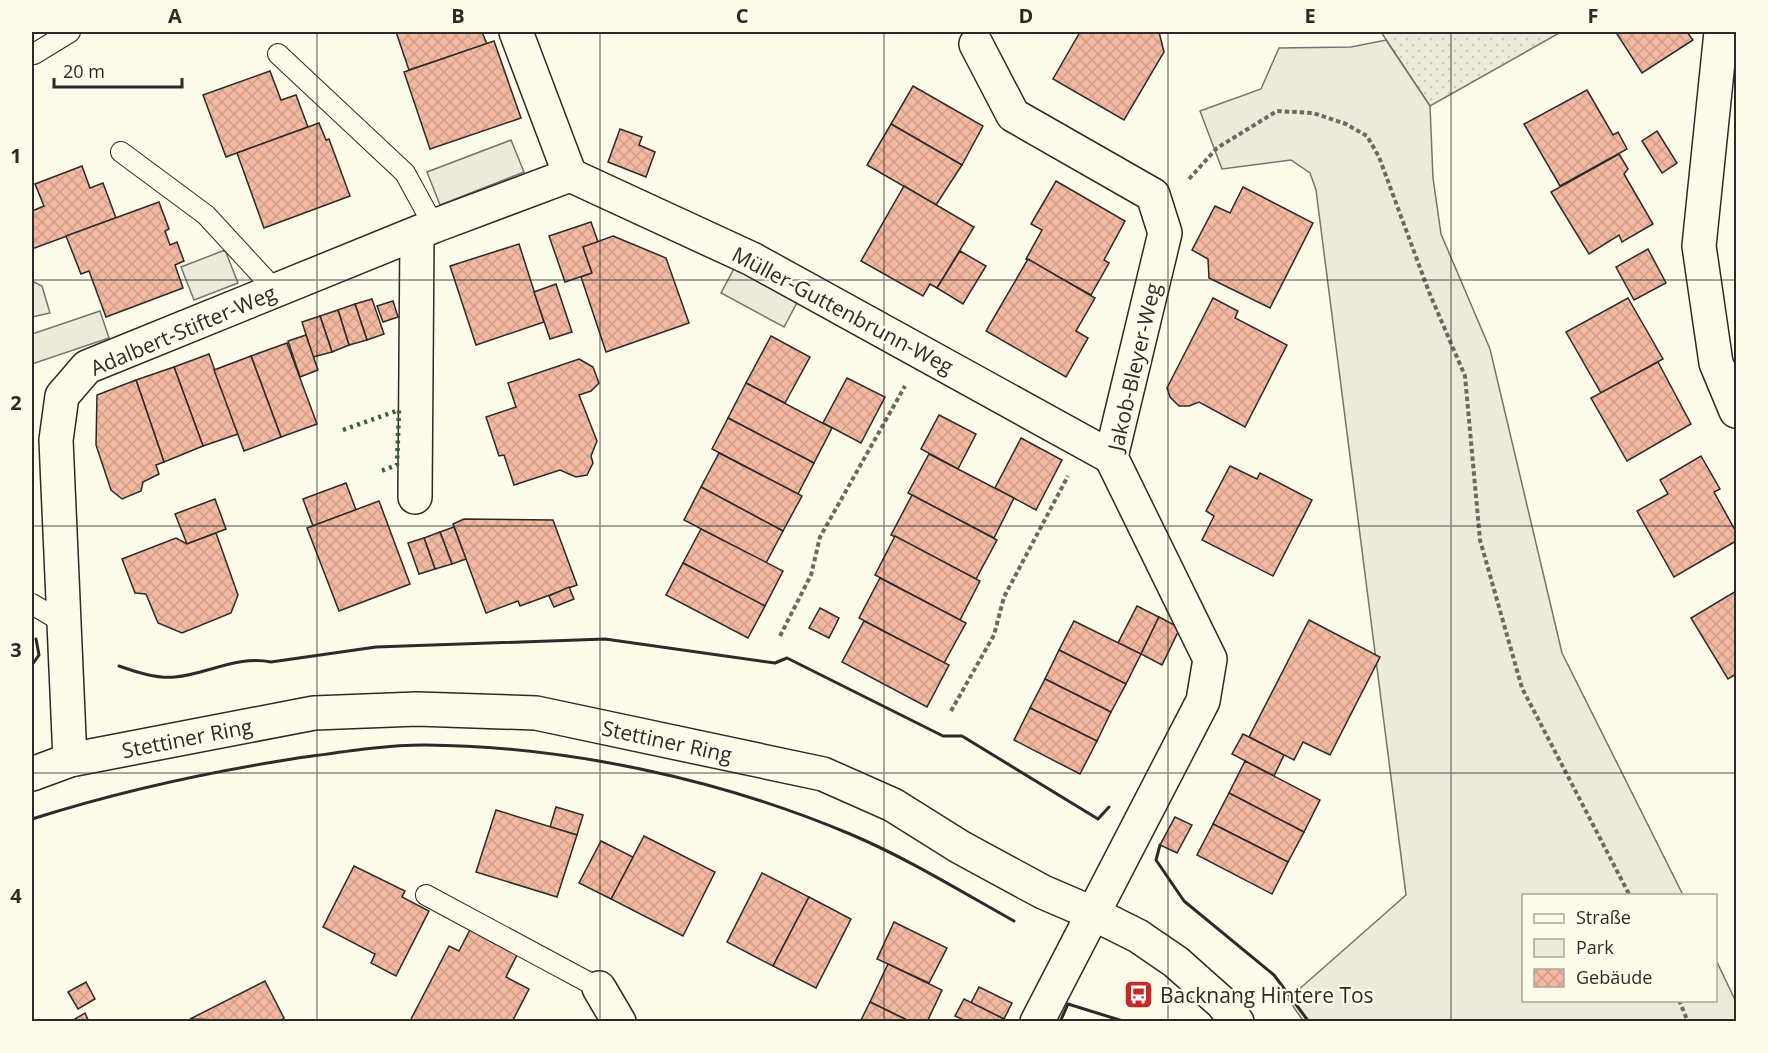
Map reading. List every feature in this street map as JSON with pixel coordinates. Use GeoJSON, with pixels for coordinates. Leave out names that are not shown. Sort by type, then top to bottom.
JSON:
{"type":"FeatureCollection","features":[{"type":"Feature","properties":{"kind":"street"},"geometry":{"type":"LineString","coordinates":[[516,32],[570,175]]}},
{"type":"Feature","properties":{"kind":"street"},"geometry":{"type":"LineString","coordinates":[[1721,32],[1730,94],[1700,246],[1716,363],[1737,411]]}},
{"type":"Feature","properties":{"kind":"street"},"geometry":{"type":"LineString","coordinates":[[976,44],[1013,115],[1153,195]]}},
{"type":"Feature","properties":{"kind":"street","name":"Adalbert-Stifter-Weg"},"geometry":{"type":"LineString","coordinates":[[70,760],[56,440],[62,396],[83,358],[225,300],[276,291],[426,230],[490,195],[570,175]]}},
{"type":"Feature","properties":{"kind":"street","name":"Müller-Guttenbrunn-Weg"},"geometry":{"type":"LineString","coordinates":[[570,175],[923,353],[1097,451]]}},
{"type":"Feature","properties":{"kind":"street","name":"Jakob-Bleyer-Weg"},"geometry":{"type":"LineString","coordinates":[[1037,1022],[1203,701],[1210,659],[1097,451],[1165,233],[1153,195]]}},
{"type":"Feature","properties":{"kind":"street"},"geometry":{"type":"LineString","coordinates":[[415,496],[426,230]]}},
{"type":"Feature","properties":{"kind":"street","name":"Stettiner Ring"},"geometry":{"type":"LineString","coordinates":[[32,774],[70,760],[314,713],[417,709],[536,713],[823,774],[893,805],[960,847],[1022,881],[1137,936],[1176,962],[1222,1003],[1237,1022]]}},
{"type":"Feature","properties":{"kind":"street"},"geometry":{"type":"LineString","coordinates":[[599,988],[619,1022]]}},
{"type":"Feature","properties":{"kind":"lane"},"geometry":{"type":"LineString","coordinates":[[34,54],[70,32]]}},
{"type":"Feature","properties":{"kind":"lane"},"geometry":{"type":"LineString","coordinates":[[278,54],[405,173],[426,230]]}},
{"type":"Feature","properties":{"kind":"lane"},"geometry":{"type":"LineString","coordinates":[[121,152],[206,215],[276,291]]}},
{"type":"Feature","properties":{"kind":"lane"},"geometry":{"type":"LineString","coordinates":[[32,604],[64,623]]}},
{"type":"Feature","properties":{"kind":"lane"},"geometry":{"type":"LineString","coordinates":[[426,895],[599,988]]}},
{"type":"Feature","properties":{"kind":"path"},"geometry":{"type":"LineString","coordinates":[[1153,195],[1180,188],[1217,148],[1277,111],[1313,113],[1346,124],[1367,136],[1379,157],[1430,292],[1465,376],[1480,540],[1522,688],[1629,894]]}},
{"type":"Feature","properties":{"kind":"path"},"geometry":{"type":"LineString","coordinates":[[780,636],[812,575],[820,537],[923,353]]}},
{"type":"Feature","properties":{"kind":"path"},"geometry":{"type":"LineString","coordinates":[[951,711],[994,635],[1004,597],[1097,451]]}},
{"type":"Feature","properties":{"kind":"path"},"geometry":{"type":"LineString","coordinates":[[1680,1002],[1688,1022]]}},
{"type":"Feature","properties":{"kind":"green space"},"geometry":{"type":"Polygon","coordinates":[[[1381,32],[1561,32],[1430,106],[1381,32]]]}},
{"type":"Feature","properties":{"kind":"green space"},"geometry":{"type":"Polygon","coordinates":[[[1386,40],[1430,106],[1433,178],[1441,234],[1490,349],[1562,653],[1682,894],[1522,894],[1522,1002],[1717,1002],[1717,962],[1736,1002],[1736,1021],[1304,1022],[1288,999],[1406,895],[1316,190],[1310,173],[1291,160],[1222,169],[1200,111],[1261,89],[1279,48],[1351,47],[1386,40]]]}},
{"type":"Feature","properties":{"kind":"green space"},"geometry":{"type":"Polygon","coordinates":[[[32,281],[42,286],[50,313],[32,317],[32,281]]]}},
{"type":"Feature","properties":{"kind":"shaded area"},"geometry":{"type":"Polygon","coordinates":[[[511,140],[524,172],[440,205],[427,172],[511,140]]]}},
{"type":"Feature","properties":{"kind":"shaded area"},"geometry":{"type":"Polygon","coordinates":[[[225,250],[238,283],[194,300],[181,267],[225,250]]]}},
{"type":"Feature","properties":{"kind":"shaded area"},"geometry":{"type":"Polygon","coordinates":[[[737,263],[800,297],[784,327],[721,293],[737,263]]]}},
{"type":"Feature","properties":{"kind":"shaded area"},"geometry":{"type":"Polygon","coordinates":[[[100,311],[109,338],[32,364],[32,334],[100,311]]]}},
{"type":"Feature","properties":{"kind":"building"},"geometry":{"type":"Polygon","coordinates":[[[396,32],[482,32],[487,44],[409,70],[396,32]]]}},
{"type":"Feature","properties":{"kind":"building"},"geometry":{"type":"Polygon","coordinates":[[[1080,32],[1159,32],[1164,52],[1124,120],[1053,79],[1080,32]]]}},
{"type":"Feature","properties":{"kind":"building"},"geometry":{"type":"Polygon","coordinates":[[[1620,32],[1687,32],[1693,40],[1642,73],[1617,34],[1620,32]]]}},
{"type":"Feature","properties":{"kind":"building"},"geometry":{"type":"Polygon","coordinates":[[[494,41],[521,118],[430,149],[404,72],[494,41]]]}},
{"type":"Feature","properties":{"kind":"building"},"geometry":{"type":"Polygon","coordinates":[[[270,71],[281,100],[296,95],[308,127],[226,157],[203,95],[270,71]]]}},
{"type":"Feature","properties":{"kind":"building"},"geometry":{"type":"Polygon","coordinates":[[[913,86],[983,126],[962,165],[891,124],[913,86]]]}},
{"type":"Feature","properties":{"kind":"building"},"geometry":{"type":"Polygon","coordinates":[[[1587,90],[1613,135],[1618,132],[1627,149],[1560,186],[1524,124],[1587,90]]]}},
{"type":"Feature","properties":{"kind":"building"},"geometry":{"type":"Polygon","coordinates":[[[319,123],[326,140],[329,139],[350,196],[264,228],[237,153],[319,123]]]}},
{"type":"Feature","properties":{"kind":"building"},"geometry":{"type":"Polygon","coordinates":[[[891,124],[962,165],[936,205],[867,165],[891,124]]]}},
{"type":"Feature","properties":{"kind":"building"},"geometry":{"type":"Polygon","coordinates":[[[620,129],[642,137],[639,145],[655,152],[646,177],[608,162],[620,129]]]}},
{"type":"Feature","properties":{"kind":"building"},"geometry":{"type":"Polygon","coordinates":[[[1657,131],[1677,163],[1662,173],[1642,141],[1657,131]]]}},
{"type":"Feature","properties":{"kind":"building"},"geometry":{"type":"Polygon","coordinates":[[[1619,154],[1628,169],[1624,174],[1653,224],[1622,242],[1619,235],[1589,254],[1551,192],[1619,154]]]}},
{"type":"Feature","properties":{"kind":"building"},"geometry":{"type":"Polygon","coordinates":[[[82,166],[90,188],[103,183],[116,218],[32,249],[32,211],[44,206],[35,184],[82,166]]]}},
{"type":"Feature","properties":{"kind":"building"},"geometry":{"type":"Polygon","coordinates":[[[1056,181],[1125,221],[1104,260],[1109,263],[1091,295],[1026,259],[1042,230],[1031,224],[1056,181]]]}},
{"type":"Feature","properties":{"kind":"building"},"geometry":{"type":"Polygon","coordinates":[[[904,186],[974,227],[937,288],[930,284],[923,296],[861,261],[904,186]]]}},
{"type":"Feature","properties":{"kind":"building"},"geometry":{"type":"Polygon","coordinates":[[[1243,187],[1313,223],[1270,308],[1209,278],[1208,259],[1192,250],[1215,206],[1230,213],[1243,187]]]}},
{"type":"Feature","properties":{"kind":"building"},"geometry":{"type":"Polygon","coordinates":[[[159,202],[169,229],[165,231],[170,245],[177,242],[184,261],[175,265],[183,288],[106,317],[89,271],[81,274],[66,236],[159,202]]]}},
{"type":"Feature","properties":{"kind":"building"},"geometry":{"type":"Polygon","coordinates":[[[591,222],[598,242],[583,247],[592,273],[565,282],[549,236],[591,222]]]}},
{"type":"Feature","properties":{"kind":"building"},"geometry":{"type":"Polygon","coordinates":[[[613,236],[666,258],[689,323],[606,352],[581,277],[592,273],[583,247],[613,236]]]}},
{"type":"Feature","properties":{"kind":"building"},"geometry":{"type":"Polygon","coordinates":[[[519,244],[544,322],[476,345],[450,266],[519,244]]]}},
{"type":"Feature","properties":{"kind":"building"},"geometry":{"type":"Polygon","coordinates":[[[1648,249],[1666,283],[1634,300],[1616,267],[1648,249]]]}},
{"type":"Feature","properties":{"kind":"building"},"geometry":{"type":"Polygon","coordinates":[[[960,251],[986,266],[963,304],[937,288],[960,251]]]}},
{"type":"Feature","properties":{"kind":"building"},"geometry":{"type":"Polygon","coordinates":[[[1028,259],[1095,298],[1076,331],[1088,338],[1066,377],[986,331],[1028,259]]]}},
{"type":"Feature","properties":{"kind":"building"},"geometry":{"type":"Polygon","coordinates":[[[556,284],[572,332],[550,339],[534,292],[556,284]]]}},
{"type":"Feature","properties":{"kind":"building"},"geometry":{"type":"Polygon","coordinates":[[[1213,298],[1238,311],[1235,318],[1287,345],[1245,427],[1199,402],[1189,406],[1179,406],[1170,397],[1167,388],[1213,298]]]}},
{"type":"Feature","properties":{"kind":"building"},"geometry":{"type":"Polygon","coordinates":[[[1628,298],[1663,359],[1601,393],[1566,332],[1628,298]]]}},
{"type":"Feature","properties":{"kind":"building"},"geometry":{"type":"Polygon","coordinates":[[[372,299],[384,334],[367,340],[355,304],[372,299]]]}},
{"type":"Feature","properties":{"kind":"building"},"geometry":{"type":"Polygon","coordinates":[[[393,301],[398,317],[383,322],[377,306],[393,301]]]}},
{"type":"Feature","properties":{"kind":"building"},"geometry":{"type":"Polygon","coordinates":[[[355,304],[367,340],[349,345],[338,310],[355,304]]]}},
{"type":"Feature","properties":{"kind":"building"},"geometry":{"type":"Polygon","coordinates":[[[338,310],[349,345],[332,352],[320,316],[338,310]]]}},
{"type":"Feature","properties":{"kind":"building"},"geometry":{"type":"Polygon","coordinates":[[[320,316],[332,352],[313,357],[302,322],[320,316]]]}},
{"type":"Feature","properties":{"kind":"building"},"geometry":{"type":"Polygon","coordinates":[[[306,335],[318,370],[300,377],[288,341],[306,335]]]}},
{"type":"Feature","properties":{"kind":"building"},"geometry":{"type":"Polygon","coordinates":[[[771,336],[810,357],[785,403],[746,383],[771,336]]]}},
{"type":"Feature","properties":{"kind":"building"},"geometry":{"type":"Polygon","coordinates":[[[287,343],[317,424],[281,437],[251,356],[287,343]]]}},
{"type":"Feature","properties":{"kind":"building"},"geometry":{"type":"Polygon","coordinates":[[[209,354],[238,434],[203,446],[174,367],[209,354]]]}},
{"type":"Feature","properties":{"kind":"building"},"geometry":{"type":"Polygon","coordinates":[[[251,356],[281,437],[244,451],[214,370],[251,356]]]}},
{"type":"Feature","properties":{"kind":"building"},"geometry":{"type":"Polygon","coordinates":[[[579,359],[593,367],[599,383],[591,391],[579,395],[597,441],[591,456],[593,463],[587,475],[576,477],[560,470],[514,485],[504,455],[499,456],[486,417],[516,407],[508,383],[579,359]]]}},
{"type":"Feature","properties":{"kind":"building"},"geometry":{"type":"Polygon","coordinates":[[[1658,362],[1691,424],[1627,461],[1591,398],[1658,362]]]}},
{"type":"Feature","properties":{"kind":"building"},"geometry":{"type":"Polygon","coordinates":[[[174,367],[203,446],[164,462],[136,380],[174,367]]]}},
{"type":"Feature","properties":{"kind":"building"},"geometry":{"type":"Polygon","coordinates":[[[847,378],[885,397],[861,443],[823,423],[847,378]]]}},
{"type":"Feature","properties":{"kind":"building"},"geometry":{"type":"Polygon","coordinates":[[[136,380],[164,462],[156,465],[159,474],[143,482],[141,491],[122,499],[111,490],[96,445],[97,395],[136,380]]]}},
{"type":"Feature","properties":{"kind":"building"},"geometry":{"type":"Polygon","coordinates":[[[746,383],[832,428],[814,463],[728,418],[746,383]]]}},
{"type":"Feature","properties":{"kind":"building"},"geometry":{"type":"Polygon","coordinates":[[[939,415],[976,434],[958,469],[921,449],[939,415]]]}},
{"type":"Feature","properties":{"kind":"building"},"geometry":{"type":"Polygon","coordinates":[[[728,418],[814,463],[798,494],[712,449],[728,418]]]}},
{"type":"Feature","properties":{"kind":"building"},"geometry":{"type":"Polygon","coordinates":[[[1021,438],[1062,460],[1036,510],[995,488],[1021,438]]]}},
{"type":"Feature","properties":{"kind":"building"},"geometry":{"type":"Polygon","coordinates":[[[719,453],[802,496],[783,531],[701,487],[719,453]]]}},
{"type":"Feature","properties":{"kind":"building"},"geometry":{"type":"Polygon","coordinates":[[[929,454],[1014,498],[994,538],[908,493],[929,454]]]}},
{"type":"Feature","properties":{"kind":"building"},"geometry":{"type":"Polygon","coordinates":[[[1701,456],[1720,489],[1714,492],[1736,532],[1736,541],[1674,577],[1637,511],[1668,494],[1660,480],[1701,456]]]}},
{"type":"Feature","properties":{"kind":"building"},"geometry":{"type":"Polygon","coordinates":[[[1230,466],[1257,479],[1260,473],[1312,500],[1273,576],[1202,540],[1214,516],[1206,511],[1230,466]]]}},
{"type":"Feature","properties":{"kind":"building"},"geometry":{"type":"Polygon","coordinates":[[[346,483],[356,510],[313,526],[303,499],[346,483]]]}},
{"type":"Feature","properties":{"kind":"building"},"geometry":{"type":"Polygon","coordinates":[[[701,487],[783,531],[766,563],[684,520],[701,487]]]}},
{"type":"Feature","properties":{"kind":"building"},"geometry":{"type":"Polygon","coordinates":[[[912,495],[997,540],[976,579],[891,535],[912,495]]]}},
{"type":"Feature","properties":{"kind":"building"},"geometry":{"type":"Polygon","coordinates":[[[215,499],[226,529],[187,544],[175,514],[215,499]]]}},
{"type":"Feature","properties":{"kind":"building"},"geometry":{"type":"Polygon","coordinates":[[[379,501],[410,584],[339,611],[307,528],[379,501]]]}},
{"type":"Feature","properties":{"kind":"building"},"geometry":{"type":"Polygon","coordinates":[[[464,519],[553,520],[577,585],[520,606],[518,601],[486,613],[453,524],[464,519]]]}},
{"type":"Feature","properties":{"kind":"building"},"geometry":{"type":"Polygon","coordinates":[[[454,527],[466,559],[452,564],[440,532],[454,527]]]}},
{"type":"Feature","properties":{"kind":"building"},"geometry":{"type":"Polygon","coordinates":[[[701,529],[783,571],[765,606],[683,563],[701,529]]]}},
{"type":"Feature","properties":{"kind":"building"},"geometry":{"type":"Polygon","coordinates":[[[440,532],[452,564],[435,569],[424,538],[440,532]]]}},
{"type":"Feature","properties":{"kind":"building"},"geometry":{"type":"Polygon","coordinates":[[[216,533],[238,595],[231,613],[182,633],[158,623],[146,594],[135,593],[122,559],[176,538],[187,544],[216,533]]]}},
{"type":"Feature","properties":{"kind":"building"},"geometry":{"type":"Polygon","coordinates":[[[895,536],[980,581],[960,620],[875,575],[895,536]]]}},
{"type":"Feature","properties":{"kind":"building"},"geometry":{"type":"Polygon","coordinates":[[[424,538],[435,569],[419,574],[408,543],[424,538]]]}},
{"type":"Feature","properties":{"kind":"building"},"geometry":{"type":"Polygon","coordinates":[[[683,563],[765,606],[748,638],[666,595],[683,563]]]}},
{"type":"Feature","properties":{"kind":"building"},"geometry":{"type":"Polygon","coordinates":[[[880,578],[966,623],[944,663],[859,618],[880,578]]]}},
{"type":"Feature","properties":{"kind":"building"},"geometry":{"type":"Polygon","coordinates":[[[569,587],[574,599],[554,607],[549,596],[569,587]]]}},
{"type":"Feature","properties":{"kind":"building"},"geometry":{"type":"Polygon","coordinates":[[[1736,591],[1736,674],[1728,679],[1691,618],[1736,591]]]}},
{"type":"Feature","properties":{"kind":"building"},"geometry":{"type":"Polygon","coordinates":[[[1137,606],[1159,617],[1141,654],[1118,643],[1137,606]]]}},
{"type":"Feature","properties":{"kind":"building"},"geometry":{"type":"Polygon","coordinates":[[[820,608],[839,618],[829,638],[809,628],[820,608]]]}},
{"type":"Feature","properties":{"kind":"building"},"geometry":{"type":"Polygon","coordinates":[[[1159,617],[1180,628],[1162,665],[1141,654],[1159,617]]]}},
{"type":"Feature","properties":{"kind":"building"},"geometry":{"type":"Polygon","coordinates":[[[1309,620],[1380,657],[1330,755],[1303,742],[1294,760],[1249,737],[1309,620]]]}},
{"type":"Feature","properties":{"kind":"building"},"geometry":{"type":"Polygon","coordinates":[[[864,621],[949,665],[927,707],[842,662],[864,621]]]}},
{"type":"Feature","properties":{"kind":"building"},"geometry":{"type":"Polygon","coordinates":[[[1074,621],[1141,654],[1126,684],[1059,650],[1074,621]]]}},
{"type":"Feature","properties":{"kind":"building"},"geometry":{"type":"Polygon","coordinates":[[[1059,650],[1126,684],[1111,712],[1045,679],[1059,650]]]}},
{"type":"Feature","properties":{"kind":"building"},"geometry":{"type":"Polygon","coordinates":[[[1045,679],[1111,712],[1097,741],[1030,708],[1045,679]]]}},
{"type":"Feature","properties":{"kind":"building"},"geometry":{"type":"Polygon","coordinates":[[[1030,708],[1097,741],[1080,774],[1014,740],[1030,708]]]}},
{"type":"Feature","properties":{"kind":"building"},"geometry":{"type":"Polygon","coordinates":[[[1243,734],[1284,755],[1274,776],[1232,754],[1243,734]]]}},
{"type":"Feature","properties":{"kind":"building"},"geometry":{"type":"Polygon","coordinates":[[[1245,761],[1320,800],[1304,832],[1229,793],[1245,761]]]}},
{"type":"Feature","properties":{"kind":"building"},"geometry":{"type":"Polygon","coordinates":[[[1229,793],[1304,832],[1288,862],[1213,824],[1229,793]]]}},
{"type":"Feature","properties":{"kind":"building"},"geometry":{"type":"Polygon","coordinates":[[[556,807],[583,815],[577,835],[550,827],[556,807]]]}},
{"type":"Feature","properties":{"kind":"building"},"geometry":{"type":"Polygon","coordinates":[[[496,810],[577,835],[557,897],[476,872],[496,810]]]}},
{"type":"Feature","properties":{"kind":"building"},"geometry":{"type":"Polygon","coordinates":[[[1175,817],[1192,825],[1177,853],[1160,845],[1175,817]]]}},
{"type":"Feature","properties":{"kind":"building"},"geometry":{"type":"Polygon","coordinates":[[[1213,824],[1288,862],[1272,894],[1197,855],[1213,824]]]}},
{"type":"Feature","properties":{"kind":"building"},"geometry":{"type":"Polygon","coordinates":[[[644,836],[715,872],[683,936],[611,899],[644,836]]]}},
{"type":"Feature","properties":{"kind":"building"},"geometry":{"type":"Polygon","coordinates":[[[601,841],[633,857],[611,899],[579,883],[601,841]]]}},
{"type":"Feature","properties":{"kind":"building"},"geometry":{"type":"Polygon","coordinates":[[[354,866],[405,891],[402,897],[429,911],[396,976],[371,963],[375,954],[323,927],[354,866]]]}},
{"type":"Feature","properties":{"kind":"building"},"geometry":{"type":"Polygon","coordinates":[[[762,873],[809,897],[773,966],[727,942],[762,873]]]}},
{"type":"Feature","properties":{"kind":"building"},"geometry":{"type":"Polygon","coordinates":[[[809,897],[851,919],[816,988],[773,966],[809,897]]]}},
{"type":"Feature","properties":{"kind":"building"},"geometry":{"type":"Polygon","coordinates":[[[894,922],[947,948],[929,983],[877,959],[894,922]]]}},
{"type":"Feature","properties":{"kind":"building"},"geometry":{"type":"Polygon","coordinates":[[[472,926],[519,951],[506,977],[529,989],[512,1022],[410,1021],[449,946],[459,951],[472,926]]]}},
{"type":"Feature","properties":{"kind":"building"},"geometry":{"type":"Polygon","coordinates":[[[888,964],[942,990],[927,1022],[911,1022],[870,1002],[888,964]]]}},
{"type":"Feature","properties":{"kind":"building"},"geometry":{"type":"Polygon","coordinates":[[[265,981],[284,1018],[278,1022],[190,1019],[265,981]]]}},
{"type":"Feature","properties":{"kind":"building"},"geometry":{"type":"Polygon","coordinates":[[[86,982],[95,999],[78,1009],[68,992],[86,982]]]}},
{"type":"Feature","properties":{"kind":"building"},"geometry":{"type":"Polygon","coordinates":[[[979,987],[1012,1003],[1004,1019],[971,1003],[979,987]]]}},
{"type":"Feature","properties":{"kind":"building"},"geometry":{"type":"Polygon","coordinates":[[[964,999],[1004,1019],[1003,1022],[968,1022],[955,1016],[964,999]]]}},
{"type":"Feature","properties":{"kind":"building"},"geometry":{"type":"Polygon","coordinates":[[[870,1002],[911,1022],[860,1022],[870,1002]]]}},
{"type":"Feature","properties":{"kind":"building"},"geometry":{"type":"Polygon","coordinates":[[[85,1013],[89,1022],[70,1022],[85,1013]]]}},
{"type":"Feature","properties":{"kind":"hedge"},"geometry":{"type":"LineString","coordinates":[[343,430],[399,410],[397,465],[381,471]]}},
{"type":"Feature","properties":{"kind":"wall"},"geometry":{"type":"LineString","coordinates":[[32,665],[39,655],[36,639]]}},
{"type":"Feature","properties":{"kind":"wall"},"geometry":{"type":"LineString","coordinates":[[119,666],[154,676],[175,677],[247,661],[271,662],[376,647],[605,639],[775,663],[787,658],[943,736],[962,736],[1098,819],[1109,807]]}},
{"type":"Feature","properties":{"kind":"wall"},"geometry":{"type":"LineString","coordinates":[[32,819],[96,800],[193,777],[259,764],[341,752],[425,745],[533,752],[642,769],[749,797],[800,814],[892,854],[1014,921]]}},
{"type":"Feature","properties":{"kind":"wall"},"geometry":{"type":"LineString","coordinates":[[1160,845],[1156,860],[1184,901],[1274,975],[1309,1022]]}},
{"type":"Feature","properties":{"kind":"wall"},"geometry":{"type":"LineString","coordinates":[[1060,1022],[1068,1004],[1126,1022]]}},
{"type":"Feature","properties":{"kind":"place","name":"Backnang Hintere Tos"},"geometry":{"type":"Point","coordinates":[1139,995]}}]}
